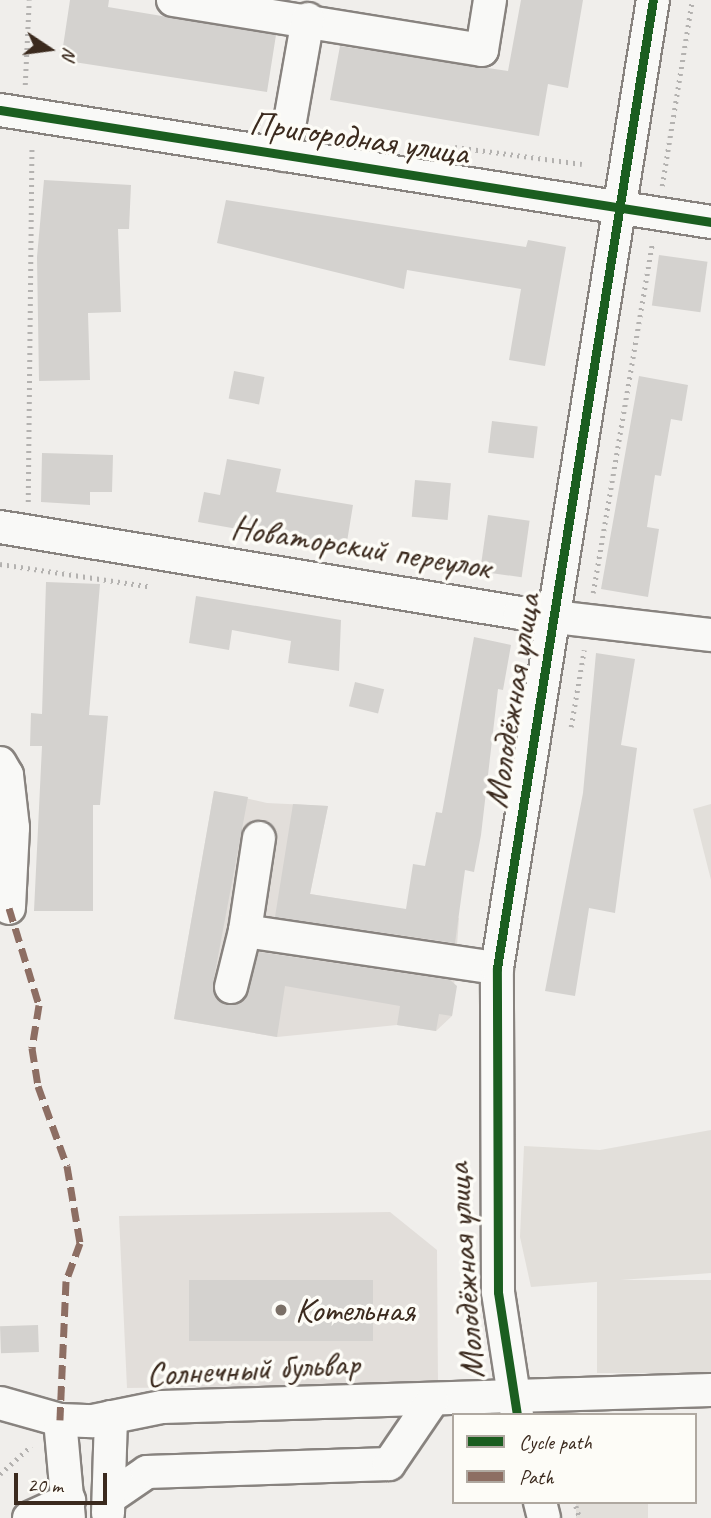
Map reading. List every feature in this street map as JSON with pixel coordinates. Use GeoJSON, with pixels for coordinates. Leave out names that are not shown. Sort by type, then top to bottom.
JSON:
{"type":"FeatureCollection","features":[{"type":"Feature","properties":{"kind":"street"},"geometry":{"type":"LineString","coordinates":[[173,0],[308,19],[482,50],[490,0]]}},
{"type":"Feature","properties":{"kind":"street","name":"Молодёжная улица"},"geometry":{"type":"LineString","coordinates":[[515,1404],[498,1292],[497,968],[622,207],[653,0]]}},
{"type":"Feature","properties":{"kind":"street"},"geometry":{"type":"LineString","coordinates":[[284,155],[308,19]]}},
{"type":"Feature","properties":{"kind":"street","name":"Пригородная улица"},"geometry":{"type":"LineString","coordinates":[[18,106],[284,155],[711,222]]}},
{"type":"Feature","properties":{"kind":"street","name":"Новаторский переулок"},"geometry":{"type":"LineString","coordinates":[[14,529],[520,613],[589,616],[711,635]]}},
{"type":"Feature","properties":{"kind":"street"},"geometry":{"type":"LineString","coordinates":[[0,763],[8,775],[13,828],[9,908]]}},
{"type":"Feature","properties":{"kind":"street"},"geometry":{"type":"LineString","coordinates":[[231,987],[245,931],[259,838]]}},
{"type":"Feature","properties":{"kind":"street"},"geometry":{"type":"LineString","coordinates":[[245,931],[497,968]]}},
{"type":"Feature","properties":{"kind":"street","name":"Солнечный бульвар"},"geometry":{"type":"LineString","coordinates":[[0,1403],[60,1420],[111,1418],[162,1408],[432,1401],[515,1404],[711,1390]]}},
{"type":"Feature","properties":{"kind":"street"},"geometry":{"type":"LineString","coordinates":[[108,1508],[147,1472],[389,1464],[432,1401]]}},
{"type":"Feature","properties":{"kind":"street"},"geometry":{"type":"LineString","coordinates":[[108,1508],[111,1418]]}},
{"type":"Feature","properties":{"kind":"street"},"geometry":{"type":"LineString","coordinates":[[29,1518],[69,1509],[60,1420]]}},
{"type":"Feature","properties":{"kind":"path"},"geometry":{"type":"LineString","coordinates":[[569,738],[692,0]]}},
{"type":"Feature","properties":{"kind":"path"},"geometry":{"type":"LineString","coordinates":[[18,106],[14,529],[28,568]]}},
{"type":"Feature","properties":{"kind":"shaded area"},"geometry":{"type":"Polygon","coordinates":[[[214,791],[267,803],[328,806],[310,894],[459,918],[452,1016],[436,1031],[397,1025],[277,1037],[174,1019],[214,791]]]}},
{"type":"Feature","properties":{"kind":"shaded area"},"geometry":{"type":"Polygon","coordinates":[[[711,804],[711,880],[693,809],[711,804]]]}},
{"type":"Feature","properties":{"kind":"shaded area"},"geometry":{"type":"Polygon","coordinates":[[[711,1130],[711,1273],[531,1287],[520,1237],[524,1146],[600,1150],[711,1130]]]}},
{"type":"Feature","properties":{"kind":"shaded area"},"geometry":{"type":"Polygon","coordinates":[[[390,1212],[437,1250],[438,1384],[127,1388],[119,1216],[390,1212]]]}},
{"type":"Feature","properties":{"kind":"shaded area"},"geometry":{"type":"Polygon","coordinates":[[[597,1280],[711,1280],[711,1373],[597,1373],[597,1280]]]}},
{"type":"Feature","properties":{"kind":"shaded area"},"geometry":{"type":"Polygon","coordinates":[[[576,1504],[648,1504],[648,1518],[576,1518],[576,1504]]]}},
{"type":"Feature","properties":{"kind":"building"},"geometry":{"type":"Polygon","coordinates":[[[70,0],[109,0],[108,7],[276,35],[267,92],[61,60],[70,0]]]}},
{"type":"Feature","properties":{"kind":"building"},"geometry":{"type":"Polygon","coordinates":[[[521,0],[583,0],[568,88],[548,84],[539,136],[330,100],[340,46],[508,71],[521,0]]]}},
{"type":"Feature","properties":{"kind":"building"},"geometry":{"type":"Polygon","coordinates":[[[44,180],[131,185],[129,229],[118,229],[121,312],[88,313],[90,380],[39,381],[37,257],[44,180]]]}},
{"type":"Feature","properties":{"kind":"building"},"geometry":{"type":"Polygon","coordinates":[[[226,200],[526,247],[528,240],[566,247],[545,366],[509,360],[521,289],[407,270],[404,289],[217,243],[226,200]]]}},
{"type":"Feature","properties":{"kind":"building"},"geometry":{"type":"Polygon","coordinates":[[[659,255],[708,262],[700,312],[652,306],[659,255]]]}},
{"type":"Feature","properties":{"kind":"building"},"geometry":{"type":"Polygon","coordinates":[[[234,371],[264,377],[259,404],[229,398],[234,371]]]}},
{"type":"Feature","properties":{"kind":"building"},"geometry":{"type":"Polygon","coordinates":[[[639,376],[688,385],[682,421],[671,419],[661,476],[655,475],[647,527],[659,529],[648,597],[601,589],[639,376]]]}},
{"type":"Feature","properties":{"kind":"building"},"geometry":{"type":"Polygon","coordinates":[[[492,421],[538,427],[534,458],[488,453],[492,421]]]}},
{"type":"Feature","properties":{"kind":"building"},"geometry":{"type":"Polygon","coordinates":[[[42,453],[113,455],[112,492],[90,492],[90,505],[41,502],[42,453]]]}},
{"type":"Feature","properties":{"kind":"building"},"geometry":{"type":"Polygon","coordinates":[[[227,459],[281,469],[276,492],[353,505],[346,548],[198,522],[204,492],[220,495],[227,459]]]}},
{"type":"Feature","properties":{"kind":"building"},"geometry":{"type":"Polygon","coordinates":[[[415,480],[451,483],[448,520],[412,517],[415,480]]]}},
{"type":"Feature","properties":{"kind":"building"},"geometry":{"type":"Polygon","coordinates":[[[488,515],[530,521],[522,577],[480,571],[488,515]]]}},
{"type":"Feature","properties":{"kind":"building"},"geometry":{"type":"Polygon","coordinates":[[[46,582],[100,584],[89,715],[108,716],[100,805],[93,805],[93,911],[34,911],[42,746],[30,746],[31,713],[42,714],[46,582]]]}},
{"type":"Feature","properties":{"kind":"building"},"geometry":{"type":"Polygon","coordinates":[[[196,596],[341,620],[339,671],[288,663],[291,641],[232,630],[229,650],[189,643],[196,596]]]}},
{"type":"Feature","properties":{"kind":"building"},"geometry":{"type":"Polygon","coordinates":[[[474,637],[511,645],[503,690],[498,689],[481,835],[474,872],[465,870],[455,943],[275,917],[293,804],[328,806],[310,894],[406,909],[413,864],[425,866],[436,812],[442,813],[474,637]]]}},
{"type":"Feature","properties":{"kind":"building"},"geometry":{"type":"Polygon","coordinates":[[[596,653],[635,659],[621,745],[637,748],[615,913],[589,908],[575,996],[545,991],[583,793],[596,653]]]}},
{"type":"Feature","properties":{"kind":"building"},"geometry":{"type":"Polygon","coordinates":[[[355,682],[384,689],[378,714],[349,706],[355,682]]]}},
{"type":"Feature","properties":{"kind":"building"},"geometry":{"type":"Polygon","coordinates":[[[214,791],[248,797],[213,983],[218,1000],[227,1005],[245,999],[259,952],[450,980],[457,986],[452,1016],[439,1014],[436,1031],[397,1025],[400,1006],[285,986],[277,1037],[174,1019],[214,791]]]}},
{"type":"Feature","properties":{"kind":"building","name":"Котельная"},"geometry":{"type":"Polygon","coordinates":[[[189,1280],[373,1280],[373,1341],[189,1341],[189,1280]]]}},
{"type":"Feature","properties":{"kind":"building"},"geometry":{"type":"Polygon","coordinates":[[[38,1325],[39,1352],[1,1353],[0,1326],[38,1325]]]}},
{"type":"Feature","properties":{"kind":"marked path"},"geometry":{"type":"LineString","coordinates":[[9,908],[39,1005],[32,1048],[38,1086],[67,1166],[80,1243],[66,1281],[60,1420]]}},
{"type":"Feature","properties":{"kind":"cycle path"},"geometry":{"type":"LineString","coordinates":[[517,1413],[498,1292],[497,968],[653,0]]}},
{"type":"Feature","properties":{"kind":"cycle path"},"geometry":{"type":"LineString","coordinates":[[0,110],[711,222]]}},
{"type":"Feature","properties":{"kind":"place","name":"Котельная"},"geometry":{"type":"Point","coordinates":[281,1310]}}]}
